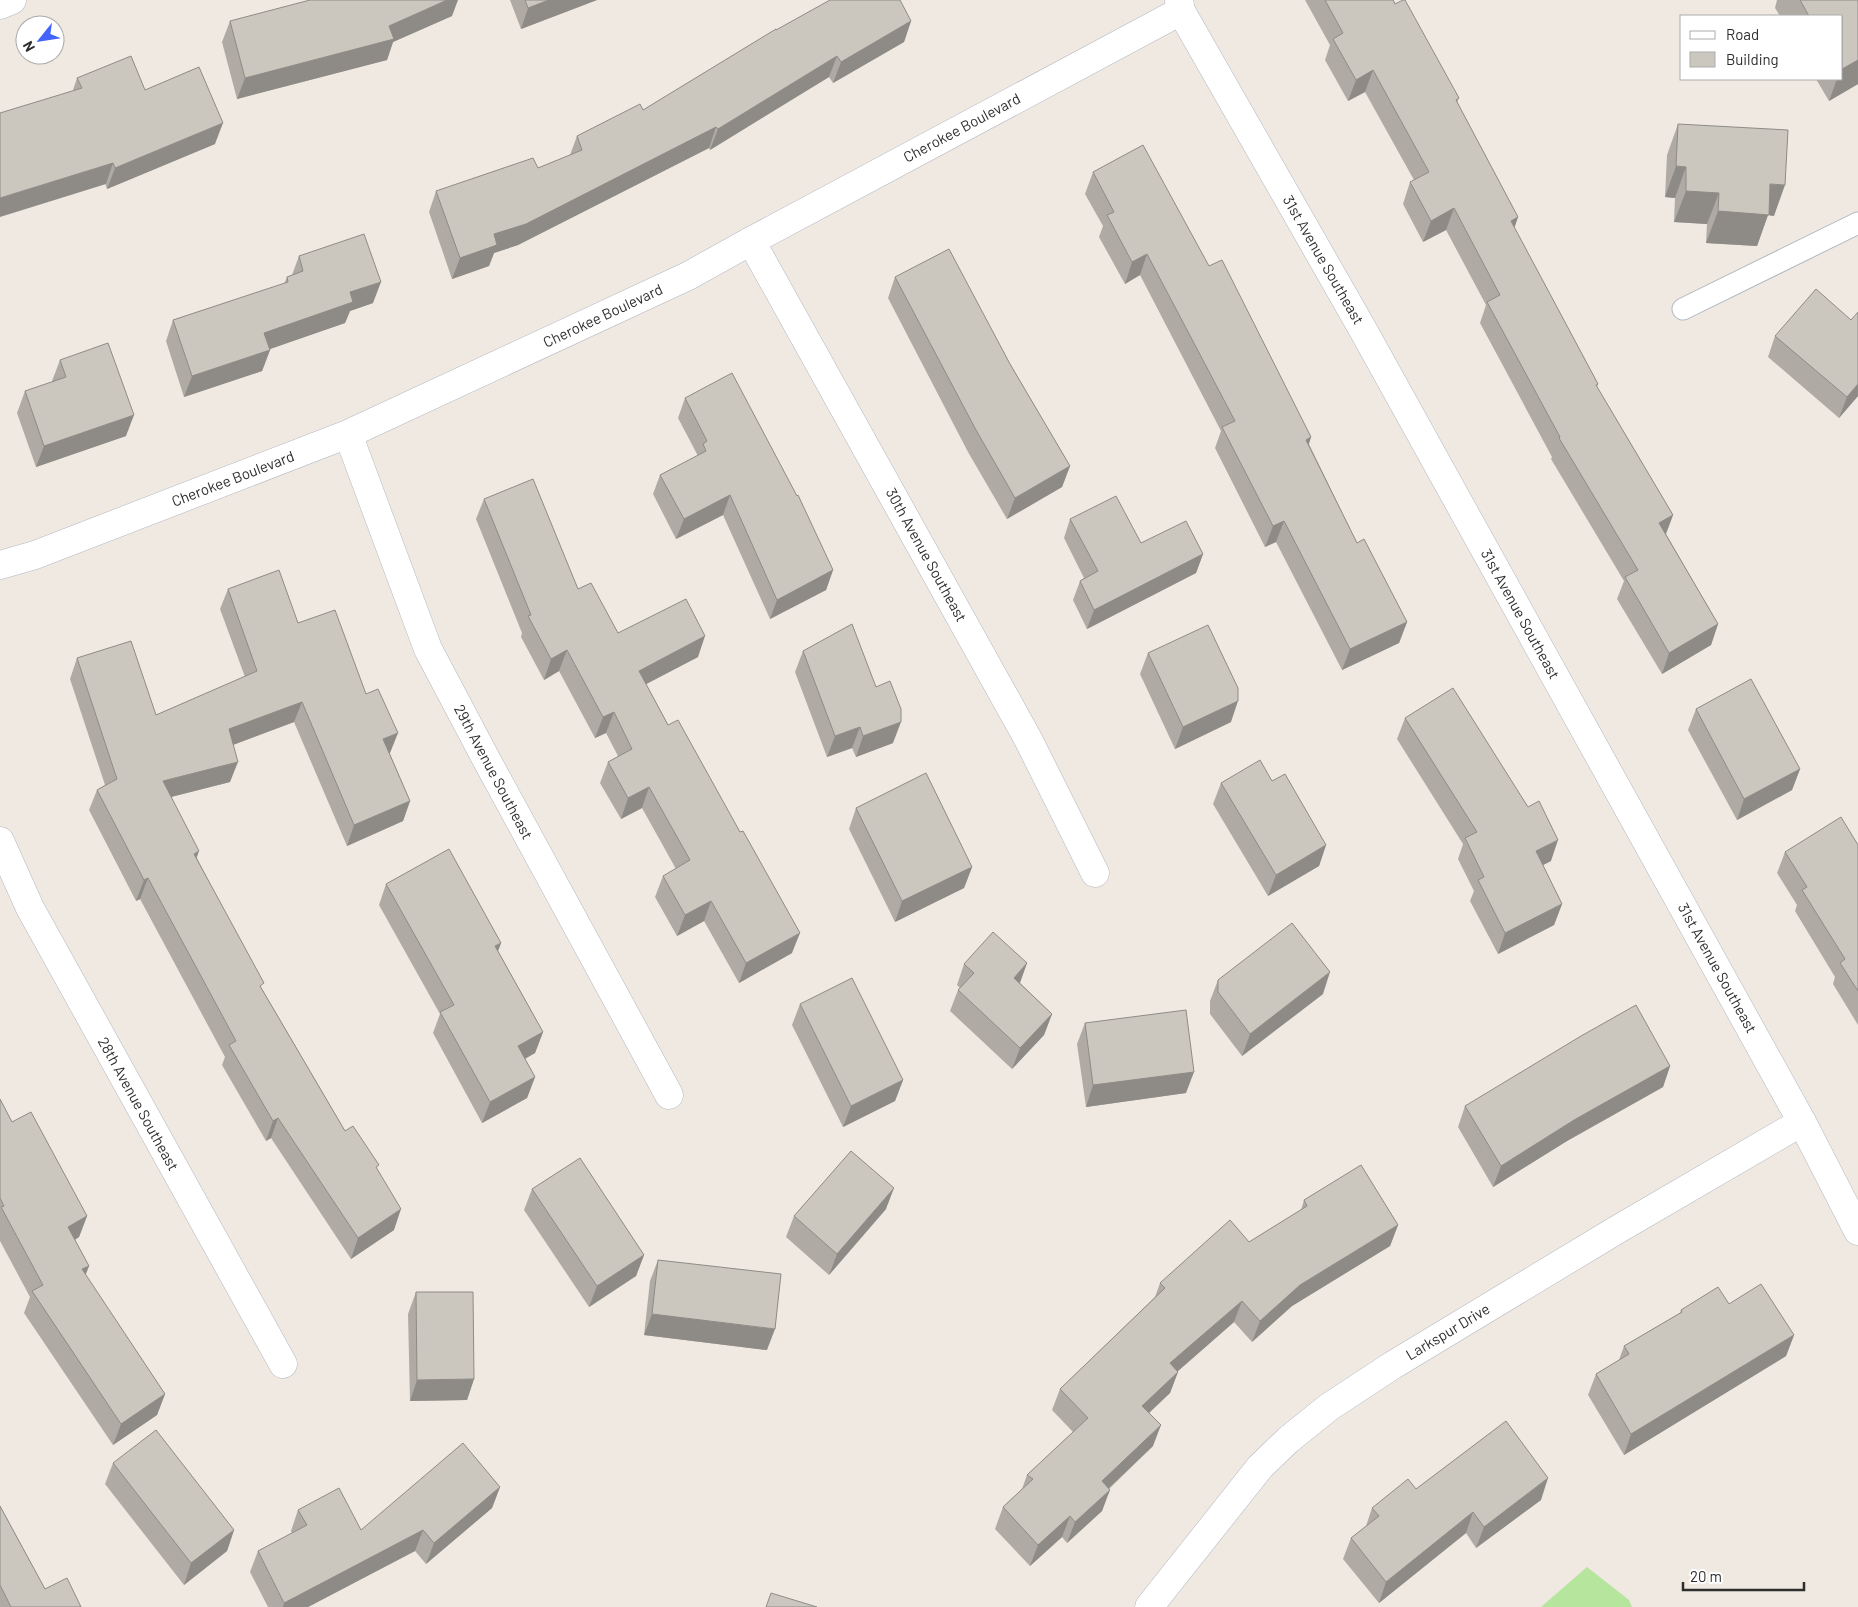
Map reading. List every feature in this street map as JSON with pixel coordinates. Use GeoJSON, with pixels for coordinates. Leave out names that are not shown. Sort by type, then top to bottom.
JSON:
{"type":"FeatureCollection","features":[{"type":"Feature","properties":{"kind":"street"},"geometry":{"type":"LineString","coordinates":[[0,5],[12,0]]}},
{"type":"Feature","properties":{"kind":"street","name":"Cherokee Boulevard"},"geometry":{"type":"LineString","coordinates":[[0,565],[35,555],[348,434],[688,276],[1180,6]]}},
{"type":"Feature","properties":{"kind":"street","name":"31st Avenue Southeast"},"geometry":{"type":"LineString","coordinates":[[1180,6],[1362,328],[1802,1122],[1858,1230]]}},
{"type":"Feature","properties":{"kind":"street","name":"30th Avenue Southeast"},"geometry":{"type":"LineString","coordinates":[[750,241],[1028,739],[1095,873]]}},
{"type":"Feature","properties":{"kind":"street","name":"29th Avenue Southeast"},"geometry":{"type":"LineString","coordinates":[[348,434],[428,649],[669,1096]]}},
{"type":"Feature","properties":{"kind":"street","name":"28th Avenue Southeast"},"geometry":{"type":"LineString","coordinates":[[0,841],[30,908],[283,1364]]}},
{"type":"Feature","properties":{"kind":"street","name":"Larkspur Drive"},"geometry":{"type":"LineString","coordinates":[[1149,1607],[1260,1467],[1288,1440],[1329,1407],[1393,1365],[1620,1228],[1802,1122]]}},
{"type":"Feature","properties":{"kind":"lane"},"geometry":{"type":"LineString","coordinates":[[1683,309],[1858,223]]}},
{"type":"Feature","properties":{"kind":"green space"},"geometry":{"type":"Polygon","coordinates":[[[1587,1567],[1629,1600],[1632,1607],[1541,1607],[1587,1567]]]}},
{"type":"Feature","properties":{"kind":"building"},"geometry":{"type":"Polygon","coordinates":[[[310,0],[447,0],[389,26],[394,39],[245,78],[230,21],[310,0]]]}},
{"type":"Feature","properties":{"kind":"building"},"geometry":{"type":"Polygon","coordinates":[[[525,0],[549,0],[528,8],[525,0]]]}},
{"type":"Feature","properties":{"kind":"building"},"geometry":{"type":"Polygon","coordinates":[[[830,0],[900,0],[911,21],[841,62],[837,56],[718,129],[716,127],[526,224],[494,234],[497,245],[460,258],[436,191],[533,158],[538,168],[582,150],[577,136],[640,104],[643,110],[776,29],[830,0]]]}},
{"type":"Feature","properties":{"kind":"building"},"geometry":{"type":"Polygon","coordinates":[[[1325,0],[1393,0],[1395,4],[1405,0],[1459,98],[1456,100],[1518,217],[1511,221],[1598,384],[1596,385],[1673,515],[1659,523],[1718,624],[1669,653],[1625,577],[1638,570],[1559,438],[1487,302],[1500,295],[1454,208],[1431,221],[1410,182],[1429,172],[1373,70],[1356,80],[1333,39],[1343,33],[1325,0]]]}},
{"type":"Feature","properties":{"kind":"building"},"geometry":{"type":"Polygon","coordinates":[[[1800,0],[1858,0],[1858,60],[1843,68],[1843,15],[1808,15],[1800,0]]]}},
{"type":"Feature","properties":{"kind":"building"},"geometry":{"type":"Polygon","coordinates":[[[131,56],[145,90],[199,67],[223,123],[115,168],[113,163],[0,198],[0,113],[82,88],[77,78],[131,56]]]}},
{"type":"Feature","properties":{"kind":"building"},"geometry":{"type":"Polygon","coordinates":[[[1678,124],[1788,130],[1785,185],[1770,184],[1769,215],[1718,211],[1719,193],[1686,191],[1686,167],[1676,166],[1678,124]]]}},
{"type":"Feature","properties":{"kind":"building"},"geometry":{"type":"Polygon","coordinates":[[[1143,145],[1209,266],[1222,260],[1311,437],[1306,440],[1357,543],[1364,539],[1407,622],[1350,649],[1284,521],[1273,526],[1222,427],[1235,421],[1147,254],[1132,262],[1107,215],[1114,212],[1093,172],[1143,145]]]}},
{"type":"Feature","properties":{"kind":"building"},"geometry":{"type":"Polygon","coordinates":[[[364,234],[381,282],[350,292],[353,302],[264,333],[270,350],[192,376],[173,320],[288,282],[287,277],[303,271],[299,256],[364,234]]]}},
{"type":"Feature","properties":{"kind":"building"},"geometry":{"type":"Polygon","coordinates":[[[949,249],[1010,364],[1070,466],[1015,498],[976,430],[895,277],[949,249]]]}},
{"type":"Feature","properties":{"kind":"building"},"geometry":{"type":"Polygon","coordinates":[[[1816,289],[1851,320],[1858,312],[1858,384],[1847,397],[1775,336],[1816,289]]]}},
{"type":"Feature","properties":{"kind":"building"},"geometry":{"type":"Polygon","coordinates":[[[108,343],[134,415],[44,446],[25,391],[66,377],[60,360],[108,343]]]}},
{"type":"Feature","properties":{"kind":"building"},"geometry":{"type":"Polygon","coordinates":[[[732,373],[798,495],[833,570],[777,600],[730,495],[684,519],[660,475],[706,451],[703,444],[707,441],[685,398],[732,373]]]}},
{"type":"Feature","properties":{"kind":"building"},"geometry":{"type":"Polygon","coordinates":[[[533,479],[578,589],[591,583],[618,633],[686,599],[705,636],[639,671],[668,725],[678,720],[740,832],[743,831],[800,933],[746,963],[711,901],[685,915],[663,876],[690,860],[649,787],[628,798],[608,762],[632,749],[614,712],[603,717],[567,650],[551,659],[528,616],[531,615],[484,499],[533,479]]]}},
{"type":"Feature","properties":{"kind":"building"},"geometry":{"type":"Polygon","coordinates":[[[1116,496],[1141,543],[1186,521],[1203,554],[1094,610],[1080,581],[1098,571],[1070,519],[1116,496]]]}},
{"type":"Feature","properties":{"kind":"building"},"geometry":{"type":"Polygon","coordinates":[[[279,570],[298,623],[335,610],[366,694],[378,689],[398,733],[383,739],[410,801],[354,825],[302,702],[229,729],[238,762],[163,781],[199,851],[194,854],[264,983],[260,986],[345,1131],[353,1126],[379,1165],[376,1167],[401,1209],[358,1238],[278,1118],[273,1121],[229,1045],[236,1041],[148,878],[144,880],[97,790],[117,779],[77,658],[131,641],[156,715],[257,671],[228,589],[279,570]]]}},
{"type":"Feature","properties":{"kind":"building"},"geometry":{"type":"Polygon","coordinates":[[[852,624],[876,687],[890,681],[901,709],[901,722],[863,736],[860,727],[835,736],[803,651],[852,624]]]}},
{"type":"Feature","properties":{"kind":"building"},"geometry":{"type":"Polygon","coordinates":[[[1208,625],[1238,688],[1238,701],[1183,727],[1148,653],[1208,625]]]}},
{"type":"Feature","properties":{"kind":"building"},"geometry":{"type":"Polygon","coordinates":[[[1751,679],[1800,769],[1744,799],[1696,709],[1751,679]]]}},
{"type":"Feature","properties":{"kind":"building"},"geometry":{"type":"Polygon","coordinates":[[[1453,688],[1528,807],[1539,801],[1558,840],[1536,851],[1562,904],[1505,933],[1478,880],[1484,877],[1465,838],[1477,832],[1405,718],[1453,688]]]}},
{"type":"Feature","properties":{"kind":"building"},"geometry":{"type":"Polygon","coordinates":[[[1260,760],[1272,781],[1285,774],[1326,845],[1276,875],[1221,783],[1260,760]]]}},
{"type":"Feature","properties":{"kind":"building"},"geometry":{"type":"Polygon","coordinates":[[[926,773],[972,867],[902,901],[856,808],[926,773]]]}},
{"type":"Feature","properties":{"kind":"building"},"geometry":{"type":"Polygon","coordinates":[[[1841,817],[1858,845],[1858,991],[1840,963],[1845,959],[1802,890],[1807,887],[1785,852],[1841,817]]]}},
{"type":"Feature","properties":{"kind":"building"},"geometry":{"type":"Polygon","coordinates":[[[449,849],[501,943],[495,946],[543,1032],[518,1046],[535,1077],[490,1102],[440,1012],[454,1005],[386,884],[449,849]]]}},
{"type":"Feature","properties":{"kind":"building"},"geometry":{"type":"Polygon","coordinates":[[[1292,923],[1330,972],[1250,1034],[1218,992],[1218,980],[1292,923]]]}},
{"type":"Feature","properties":{"kind":"building"},"geometry":{"type":"Polygon","coordinates":[[[993,932],[1027,963],[1014,978],[1052,1014],[1020,1048],[958,990],[974,973],[964,964],[993,932]]]}},
{"type":"Feature","properties":{"kind":"building"},"geometry":{"type":"Polygon","coordinates":[[[852,978],[903,1080],[851,1106],[800,1004],[852,978]]]}},
{"type":"Feature","properties":{"kind":"building"},"geometry":{"type":"Polygon","coordinates":[[[1636,1005],[1670,1066],[1574,1120],[1501,1166],[1465,1106],[1636,1005]]]}},
{"type":"Feature","properties":{"kind":"building"},"geometry":{"type":"Polygon","coordinates":[[[1186,1010],[1194,1072],[1093,1085],[1085,1023],[1186,1010]]]}},
{"type":"Feature","properties":{"kind":"building"},"geometry":{"type":"Polygon","coordinates":[[[0,1099],[12,1122],[31,1112],[87,1216],[68,1227],[89,1266],[82,1269],[165,1394],[121,1424],[32,1291],[43,1285],[1,1207],[4,1206],[0,1198],[0,1099]]]}},
{"type":"Feature","properties":{"kind":"building"},"geometry":{"type":"Polygon","coordinates":[[[851,1151],[894,1188],[837,1254],[794,1216],[851,1151]]]}},
{"type":"Feature","properties":{"kind":"building"},"geometry":{"type":"Polygon","coordinates":[[[580,1158],[644,1255],[597,1286],[532,1189],[580,1158]]]}},
{"type":"Feature","properties":{"kind":"building"},"geometry":{"type":"Polygon","coordinates":[[[1361,1165],[1398,1225],[1300,1285],[1260,1321],[1242,1301],[1170,1363],[1178,1372],[1142,1406],[1161,1425],[1102,1481],[1110,1490],[1075,1522],[1070,1516],[1038,1545],[1003,1507],[1033,1479],[1027,1475],[1088,1418],[1060,1389],[1165,1288],[1160,1283],[1230,1220],[1249,1242],[1307,1206],[1304,1200],[1361,1165]]]}},
{"type":"Feature","properties":{"kind":"building"},"geometry":{"type":"Polygon","coordinates":[[[658,1260],[781,1274],[775,1329],[652,1314],[658,1260]]]}},
{"type":"Feature","properties":{"kind":"building"},"geometry":{"type":"Polygon","coordinates":[[[1761,1284],[1794,1335],[1631,1434],[1596,1374],[1629,1354],[1624,1346],[1682,1312],[1681,1310],[1718,1287],[1729,1304],[1761,1284]]]}},
{"type":"Feature","properties":{"kind":"building"},"geometry":{"type":"Polygon","coordinates":[[[416,1292],[473,1292],[474,1379],[417,1380],[416,1292]]]}},
{"type":"Feature","properties":{"kind":"building"},"geometry":{"type":"Polygon","coordinates":[[[1506,1421],[1548,1478],[1484,1527],[1473,1512],[1386,1582],[1351,1538],[1379,1516],[1372,1508],[1408,1479],[1416,1489],[1506,1421]]]}},
{"type":"Feature","properties":{"kind":"building"},"geometry":{"type":"Polygon","coordinates":[[[156,1430],[234,1530],[191,1563],[113,1463],[156,1430]]]}},
{"type":"Feature","properties":{"kind":"building"},"geometry":{"type":"Polygon","coordinates":[[[463,1443],[500,1487],[434,1543],[423,1530],[284,1603],[258,1551],[307,1525],[298,1510],[339,1488],[361,1530],[463,1443]]]}},
{"type":"Feature","properties":{"kind":"building"},"geometry":{"type":"Polygon","coordinates":[[[0,1506],[45,1589],[67,1578],[81,1607],[11,1607],[0,1585],[0,1506]]]}},
{"type":"Feature","properties":{"kind":"building"},"geometry":{"type":"Polygon","coordinates":[[[771,1593],[817,1607],[766,1607],[771,1593]]]}}]}
